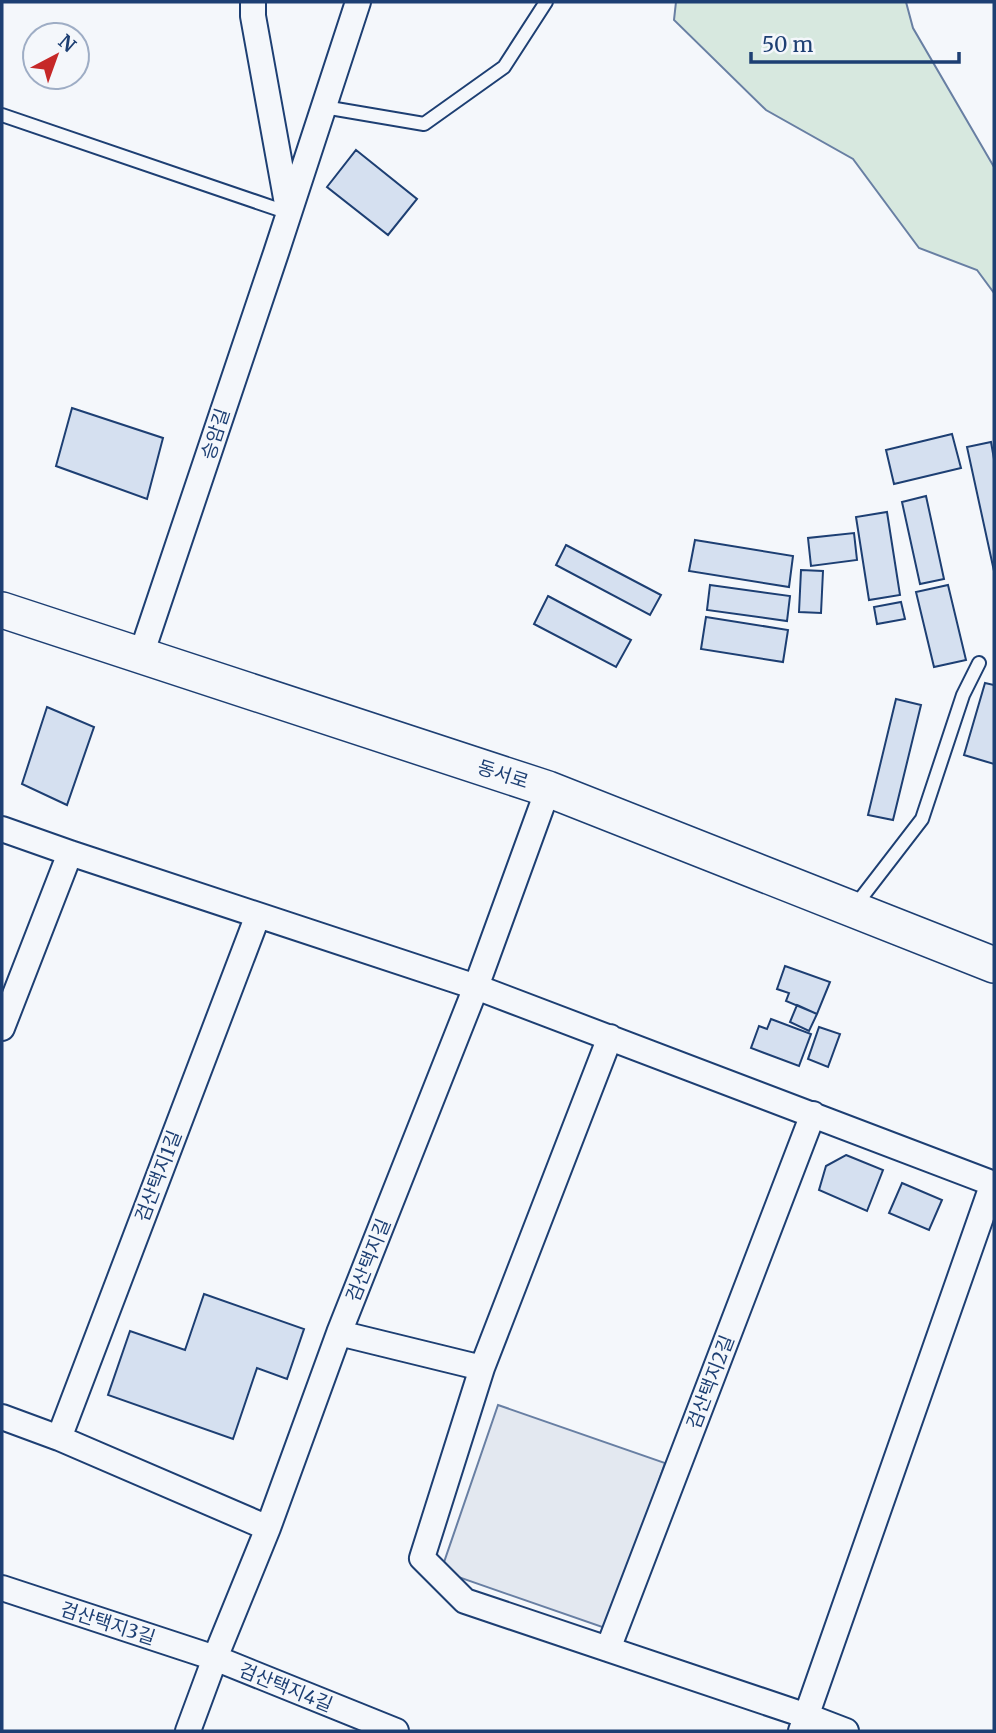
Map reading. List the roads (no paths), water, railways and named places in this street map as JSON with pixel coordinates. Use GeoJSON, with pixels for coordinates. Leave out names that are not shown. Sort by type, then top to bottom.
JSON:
{"type":"FeatureCollection","features":[{"type":"Feature","properties":{"kind":"main road","name":"동서로"},"geometry":{"type":"LineString","coordinates":[[2,610],[548,789],[994,965]]}},
{"type":"Feature","properties":{"kind":"street","name":"승암길"},"geometry":{"type":"LineString","coordinates":[[253,2],[253,16],[289,213]]}},
{"type":"Feature","properties":{"kind":"street","name":"승암길"},"geometry":{"type":"LineString","coordinates":[[141,655],[358,2]]}},
{"type":"Feature","properties":{"kind":"street","name":"검산택지길"},"geometry":{"type":"LineString","coordinates":[[188,1731],[268,1528],[339,1334],[476,987],[548,789]]}},
{"type":"Feature","properties":{"kind":"street"},"geometry":{"type":"LineString","coordinates":[[2,829],[476,987],[994,1184],[804,1724]]}},
{"type":"Feature","properties":{"kind":"street"},"geometry":{"type":"LineString","coordinates":[[2,1028],[70,853]]}},
{"type":"Feature","properties":{"kind":"street","name":"검산택지1길"},"geometry":{"type":"LineString","coordinates":[[59,1438],[258,915]]}},
{"type":"Feature","properties":{"kind":"street"},"geometry":{"type":"LineString","coordinates":[[610,1037],[482,1368],[422,1558],[465,1601],[608,1649],[804,1724],[846,1731]]}},
{"type":"Feature","properties":{"kind":"street","name":"검산택지2길"},"geometry":{"type":"LineString","coordinates":[[608,1649],[813,1114]]}},
{"type":"Feature","properties":{"kind":"street"},"geometry":{"type":"LineString","coordinates":[[339,1334],[482,1368]]}},
{"type":"Feature","properties":{"kind":"street"},"geometry":{"type":"LineString","coordinates":[[2,1417],[59,1438],[268,1528]]}},
{"type":"Feature","properties":{"kind":"street","name":"검산택지3길"},"geometry":{"type":"LineString","coordinates":[[2,1588],[215,1658]]}},
{"type":"Feature","properties":{"kind":"street","name":"검산택지4길"},"geometry":{"type":"LineString","coordinates":[[215,1658],[396,1731]]}},
{"type":"Feature","properties":{"kind":"lane"},"geometry":{"type":"LineString","coordinates":[[324,107],[424,124],[504,67],[546,2]]}},
{"type":"Feature","properties":{"kind":"lane"},"geometry":{"type":"LineString","coordinates":[[2,115],[289,213]]}},
{"type":"Feature","properties":{"kind":"lane"},"geometry":{"type":"LineString","coordinates":[[853,909],[922,820],[964,695],[979,663]]}}]}
